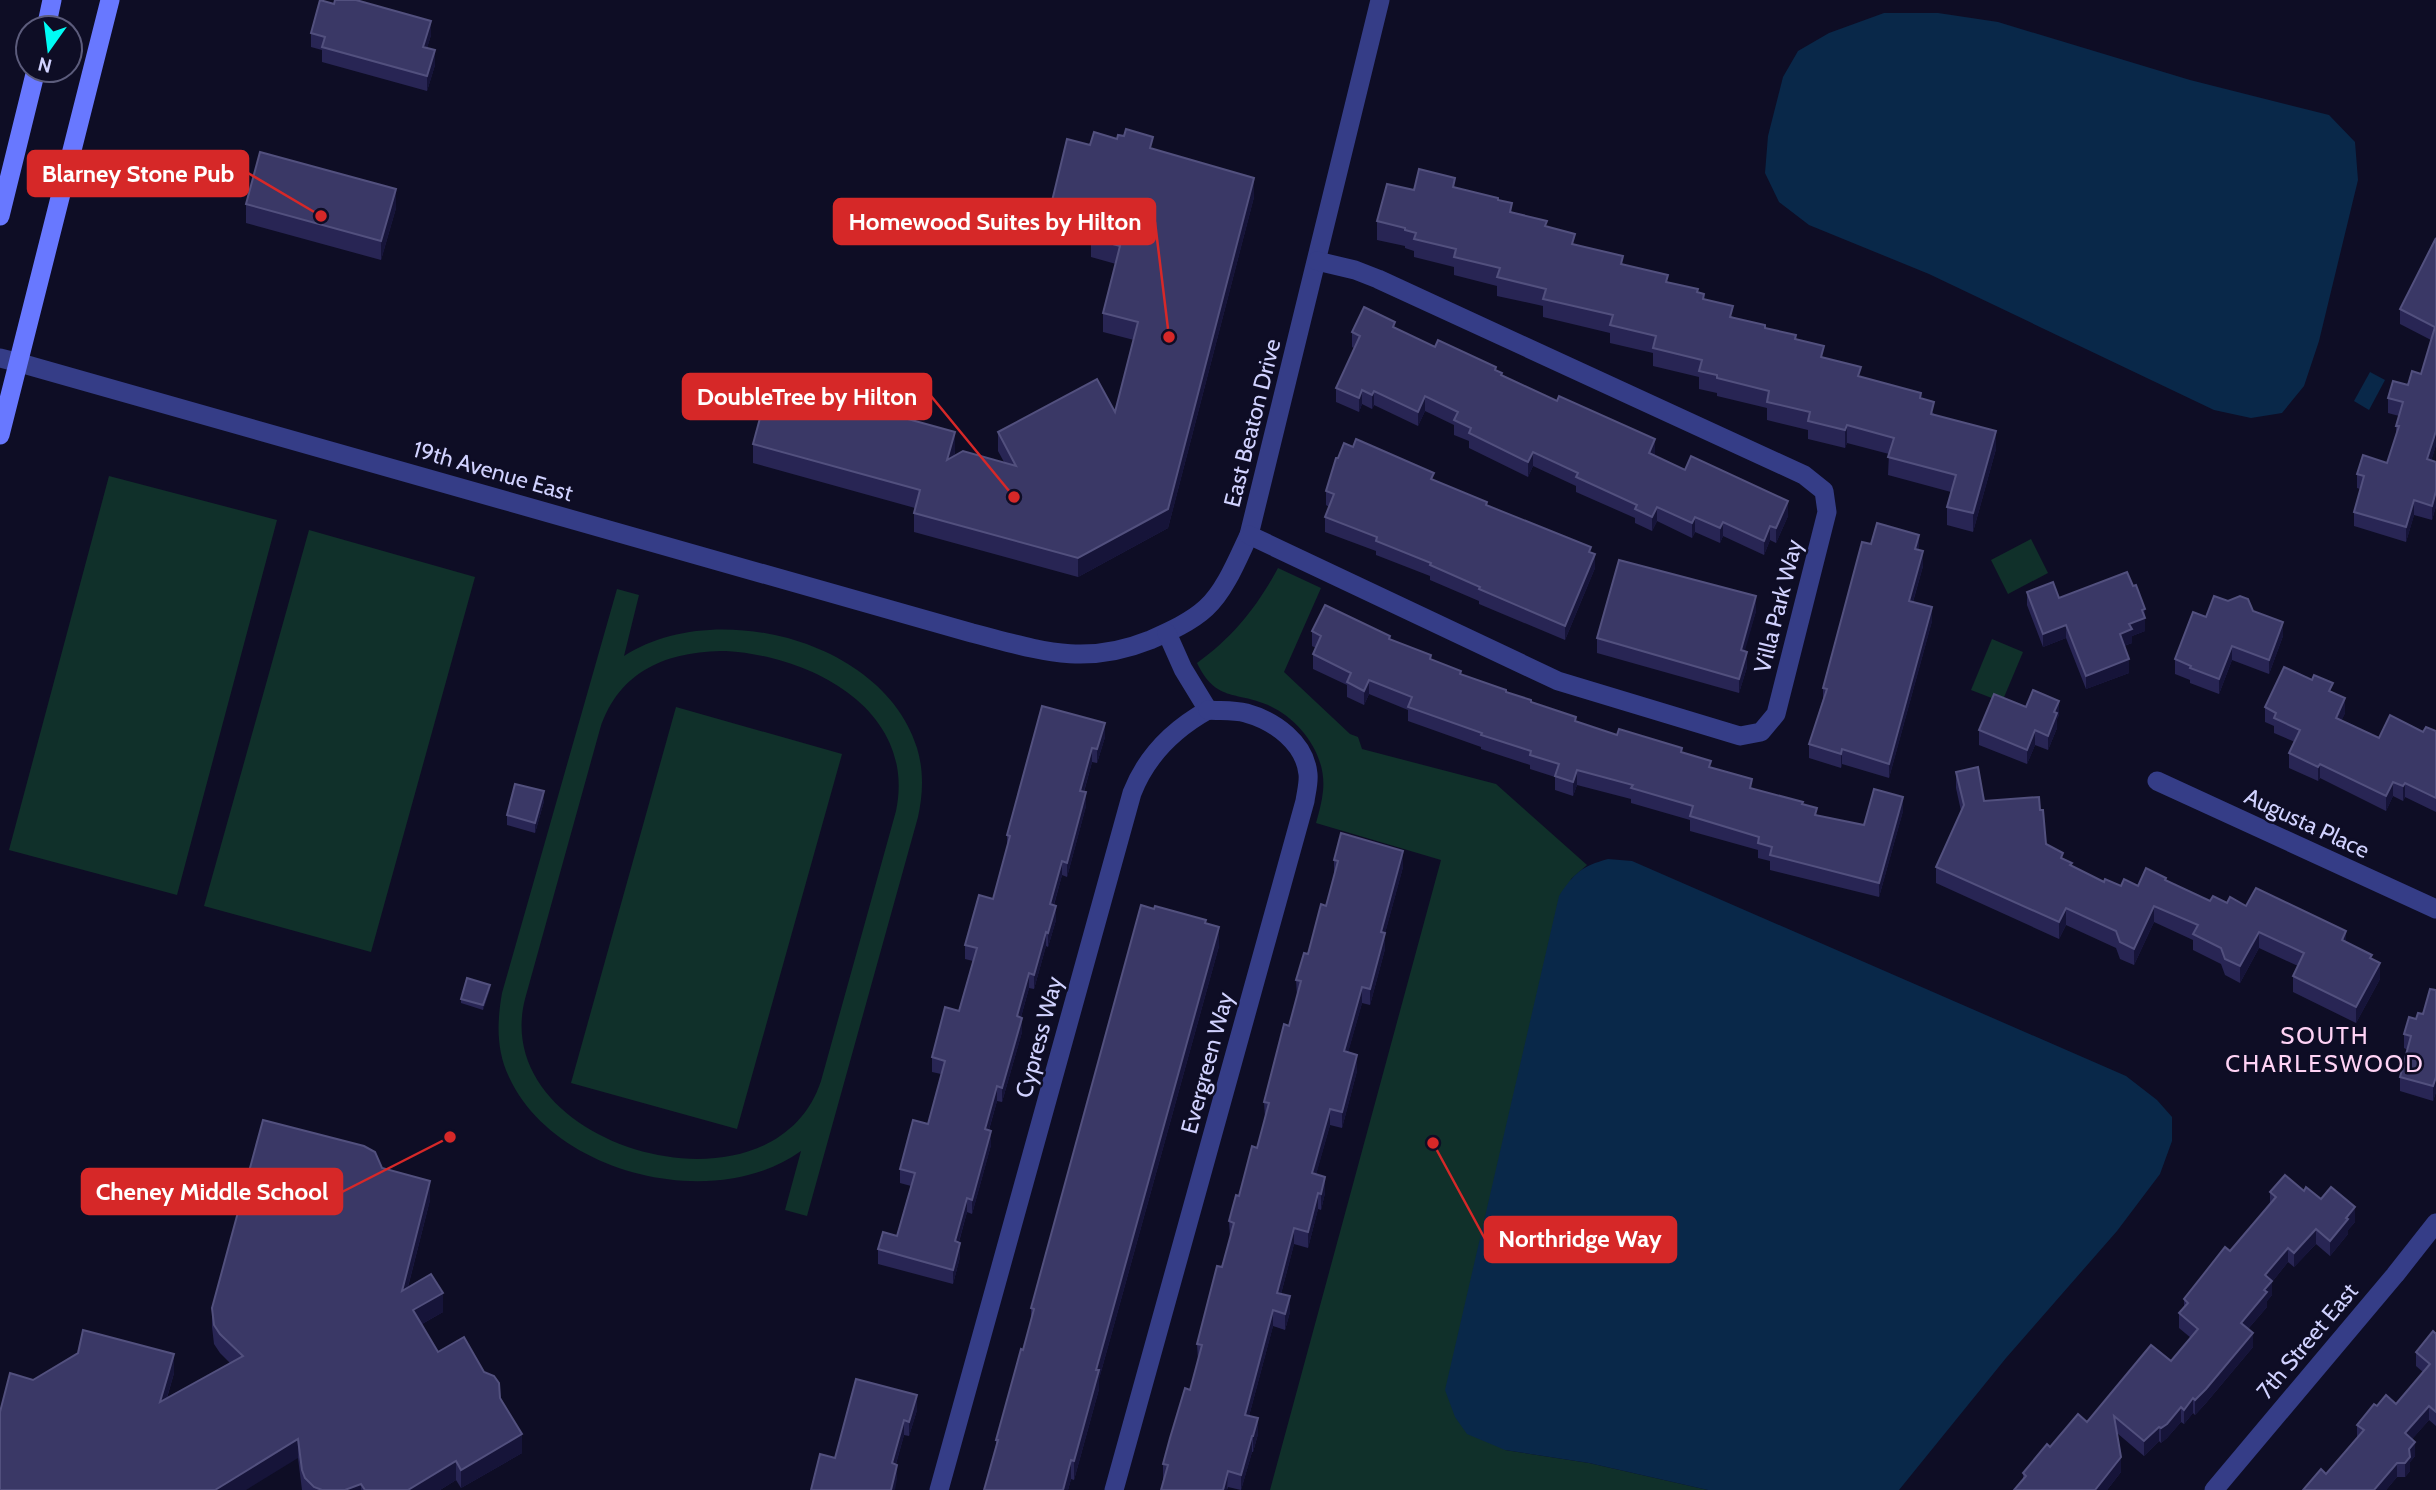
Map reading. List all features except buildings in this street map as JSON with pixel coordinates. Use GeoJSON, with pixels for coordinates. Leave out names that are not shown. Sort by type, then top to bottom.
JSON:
{"type":"FeatureCollection","features":[{"type":"Feature","properties":{"kind":"main road"},"geometry":{"type":"LineString","coordinates":[[0,435],[110,0]]}},
{"type":"Feature","properties":{"kind":"main road"},"geometry":{"type":"LineString","coordinates":[[0,216],[33,84]]}},
{"type":"Feature","properties":{"kind":"street","name":"East Beaton Drive"},"geometry":{"type":"LineString","coordinates":[[972,633],[1040,650],[1085,655],[1123,650],[1167,633],[1206,608],[1230,574],[1250,535],[1380,0]]}},
{"type":"Feature","properties":{"kind":"street","name":"Villa Park Way"},"geometry":{"type":"LineString","coordinates":[[1250,535],[1558,681],[1740,736],[1761,732],[1776,714],[1827,512],[1824,491],[1804,475],[1378,279],[1355,270],[1317,261]]}},
{"type":"Feature","properties":{"kind":"street","name":"19th Avenue East"},"geometry":{"type":"LineString","coordinates":[[0,358],[972,633]]}},
{"type":"Feature","properties":{"kind":"street"},"geometry":{"type":"LineString","coordinates":[[1167,633],[1183,669],[1208,710]]}},
{"type":"Feature","properties":{"kind":"street","name":"Cypress Way"},"geometry":{"type":"LineString","coordinates":[[939,1490],[1132,793],[1140,774],[1155,752],[1191,719],[1208,710]]}},
{"type":"Feature","properties":{"kind":"street","name":"Evergreen Way"},"geometry":{"type":"LineString","coordinates":[[1114,1490],[1305,801],[1308,777],[1305,760],[1287,734],[1267,721],[1244,713],[1208,710]]}},
{"type":"Feature","properties":{"kind":"street","name":"Augusta Place"},"geometry":{"type":"LineString","coordinates":[[2157,780],[2436,909]]}},
{"type":"Feature","properties":{"kind":"street","name":"7th Street East"},"geometry":{"type":"LineString","coordinates":[[2214,1490],[2436,1223]]}},
{"type":"Feature","properties":{"kind":"green space"},"geometry":{"type":"Polygon","coordinates":[[[109,476],[277,520],[177,895],[9,850],[109,476]]]}},
{"type":"Feature","properties":{"kind":"green space"},"geometry":{"type":"Polygon","coordinates":[[[309,530],[475,577],[371,952],[204,906],[309,530]]]}},
{"type":"Feature","properties":{"kind":"green space"},"geometry":{"type":"Polygon","coordinates":[[[2031,539],[2048,573],[2008,594],[1991,560],[2031,539]]]}},
{"type":"Feature","properties":{"kind":"green space"},"geometry":{"type":"Polygon","coordinates":[[[1278,568],[1321,588],[1284,672],[1350,734],[1358,737],[1362,749],[1496,784],[1587,865],[1571,879],[1505,1450],[1589,1463],[1708,1490],[1270,1490],[1441,860],[1316,823],[1323,795],[1321,764],[1301,729],[1280,711],[1268,705],[1219,690],[1211,684],[1197,663],[1222,643],[1243,620],[1262,596],[1278,568]]]}},
{"type":"Feature","properties":{"kind":"green space"},"geometry":{"type":"Polygon","coordinates":[[[617,589],[639,595],[624,656],[661,639],[703,630],[748,631],[792,639],[834,656],[870,680],[899,711],[917,748],[921,765],[920,808],[807,1216],[785,1210],[801,1151],[766,1170],[725,1179],[683,1181],[640,1174],[598,1160],[562,1139],[531,1111],[509,1077],[499,1036],[502,993],[617,589]],[[726,651],[705,652],[666,660],[633,678],[608,709],[600,729],[525,999],[525,1051],[548,1095],[589,1129],[641,1151],[696,1159],[749,1151],[793,1126],[821,1081],[896,811],[898,775],[890,744],[874,717],[851,695],[823,677],[759,655],[726,651]]]}},
{"type":"Feature","properties":{"kind":"green space"},"geometry":{"type":"Polygon","coordinates":[[[1992,639],[2023,652],[2002,702],[1971,690],[1992,639]]]}},
{"type":"Feature","properties":{"kind":"green space"},"geometry":{"type":"Polygon","coordinates":[[[676,707],[842,754],[737,1129],[571,1083],[676,707]]]}},
{"type":"Feature","properties":{"kind":"water"},"geometry":{"type":"Polygon","coordinates":[[[1884,13],[1938,13],[1998,22],[2190,80],[2329,115],[2355,142],[2358,180],[2319,341],[2304,386],[2282,413],[2251,418],[2214,410],[1929,274],[1809,225],[1779,202],[1765,173],[1768,136],[1783,77],[1798,51],[1829,33],[1884,13]]]}},
{"type":"Feature","properties":{"kind":"water"},"geometry":{"type":"Polygon","coordinates":[[[2370,372],[2385,380],[2369,410],[2354,401],[2370,372]]]}},
{"type":"Feature","properties":{"kind":"water"},"geometry":{"type":"Polygon","coordinates":[[[1608,859],[1632,861],[2126,1076],[2157,1100],[2172,1117],[2172,1141],[2160,1174],[2117,1231],[2006,1358],[1899,1490],[1708,1490],[1589,1463],[1505,1450],[1467,1434],[1455,1417],[1445,1390],[1559,896],[1579,871],[1608,859]]]}},
{"type":"Feature","properties":{"kind":"place","name":"Blarney Stone Pub"},"geometry":{"type":"Point","coordinates":[321,216]}},
{"type":"Feature","properties":{"kind":"place","name":"Homewood Suites by Hilton"},"geometry":{"type":"Point","coordinates":[1169,337]}},
{"type":"Feature","properties":{"kind":"place","name":"DoubleTree by Hilton"},"geometry":{"type":"Point","coordinates":[1014,497]}},
{"type":"Feature","properties":{"kind":"place","name":"Cheney Middle School"},"geometry":{"type":"Point","coordinates":[450,1137]}},
{"type":"Feature","properties":{"kind":"place","name":"Northridge Way"},"geometry":{"type":"Point","coordinates":[1433,1143]}},
{"type":"Feature","properties":{"kind":"district","name":"SOUTH CHARLESWOOD"},"geometry":{"type":"Point","coordinates":[2325,1049]}}]}
